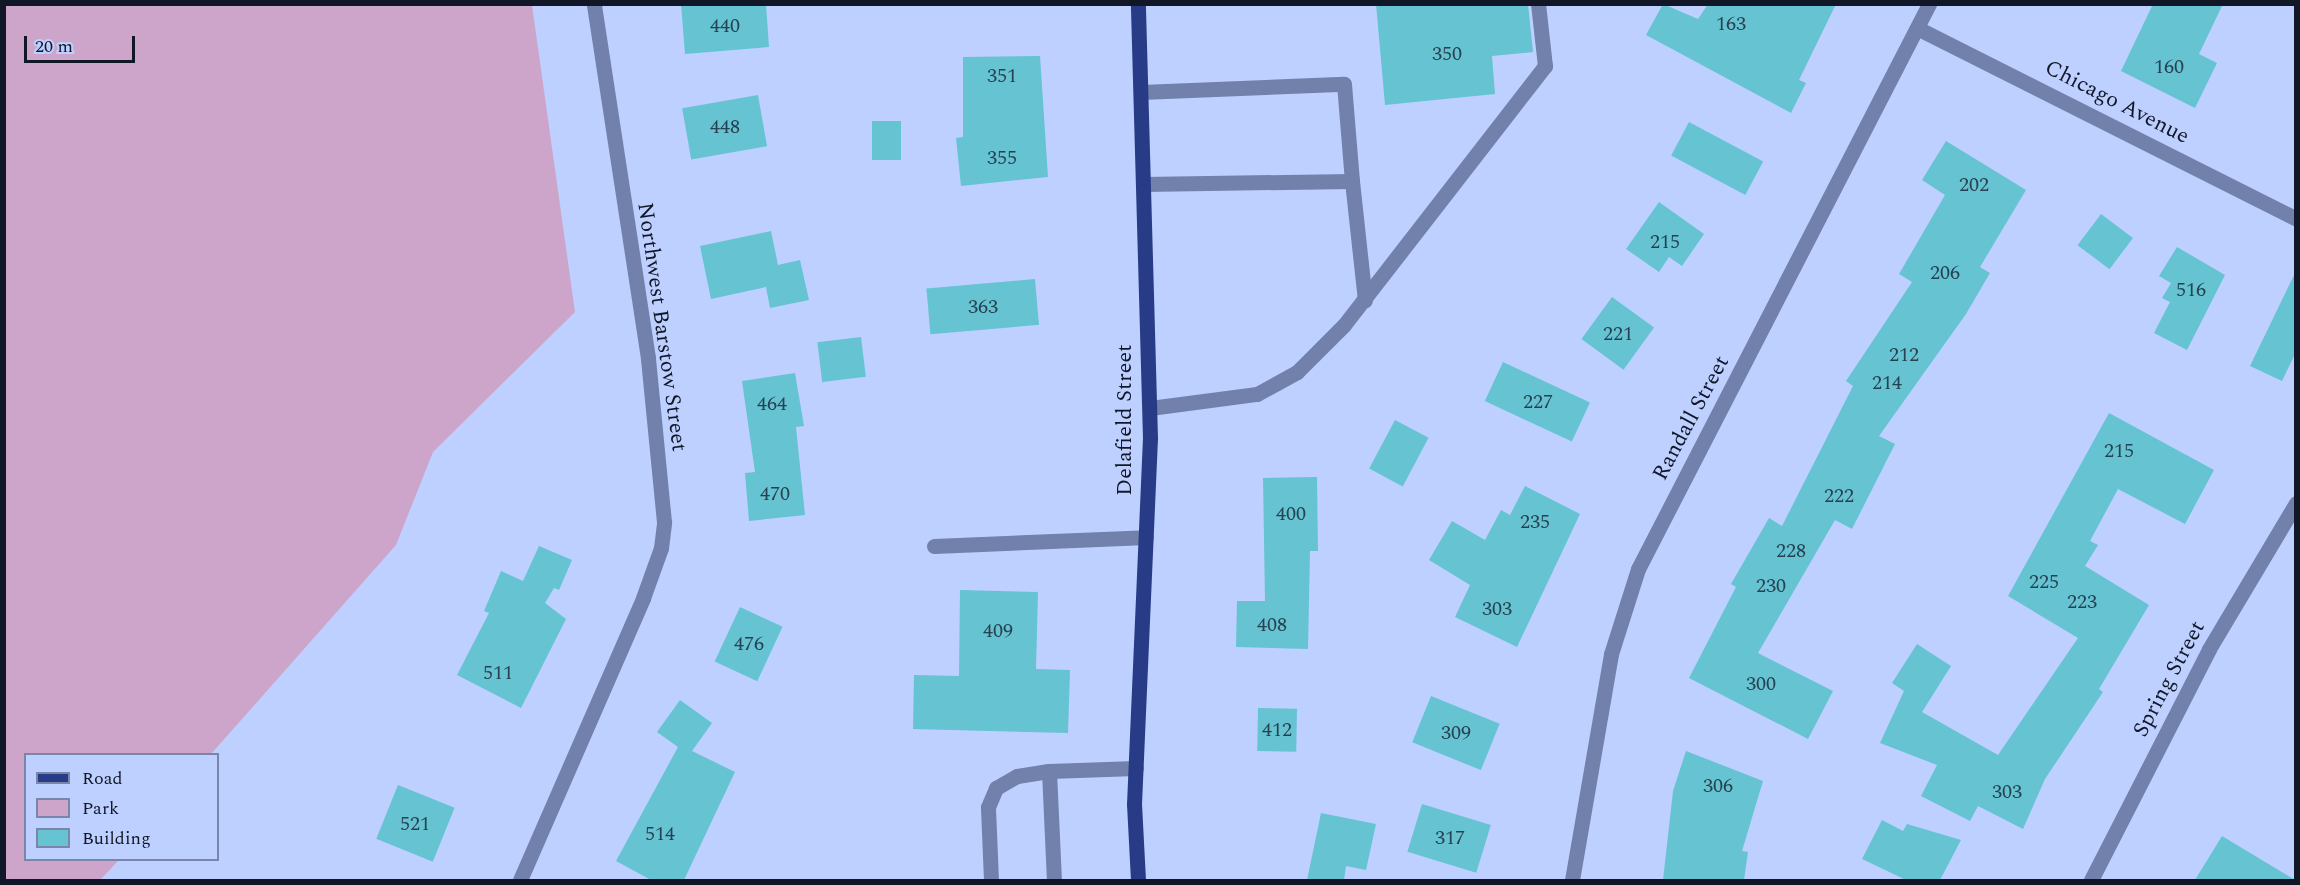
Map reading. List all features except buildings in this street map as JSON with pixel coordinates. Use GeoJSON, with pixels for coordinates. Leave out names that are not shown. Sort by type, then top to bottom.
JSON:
{"type":"FeatureCollection","features":[{"type":"Feature","properties":{"kind":"main road","name":"Delafield Street"},"geometry":{"type":"LineString","coordinates":[[1138,4],[1150,408],[1136,768],[1138,880]]}},
{"type":"Feature","properties":{"kind":"main road","name":"Delafield Street"},"geometry":{"type":"LineString","coordinates":[[1136,836],[1147,880]]}},
{"type":"Feature","properties":{"kind":"street","name":"Northwest Barstow Street"},"geometry":{"type":"LineString","coordinates":[[520,880],[643,598],[661,548],[664,522],[648,358],[594,4]]}},
{"type":"Feature","properties":{"kind":"street"},"geometry":{"type":"LineString","coordinates":[[1150,408],[1257,394],[1297,372],[1365,300],[1545,66],[1538,4]]}},
{"type":"Feature","properties":{"kind":"street","name":"Randall Street"},"geometry":{"type":"LineString","coordinates":[[1572,880],[1611,654],[1638,569],[1929,4]]}},
{"type":"Feature","properties":{"kind":"street","name":"Chicago Avenue"},"geometry":{"type":"LineString","coordinates":[[1917,28],[2295,219]]}},
{"type":"Feature","properties":{"kind":"street"},"geometry":{"type":"LineString","coordinates":[[1141,92],[1344,84],[1365,300]]}},
{"type":"Feature","properties":{"kind":"street"},"geometry":{"type":"LineString","coordinates":[[1143,184],[1352,181]]}},
{"type":"Feature","properties":{"kind":"street","name":"Spring Street"},"geometry":{"type":"LineString","coordinates":[[2091,880],[2209,649],[2295,503]]}},
{"type":"Feature","properties":{"kind":"street"},"geometry":{"type":"LineString","coordinates":[[934,546],[1146,537]]}},
{"type":"Feature","properties":{"kind":"street"},"geometry":{"type":"LineString","coordinates":[[991,880],[988,807],[996,788],[1017,776],[1049,771],[1136,768]]}},
{"type":"Feature","properties":{"kind":"street"},"geometry":{"type":"LineString","coordinates":[[1049,771],[1054,880]]}},
{"type":"Feature","properties":{"kind":"green space"},"geometry":{"type":"Polygon","coordinates":[[[5,4],[532,5],[575,312],[433,452],[396,545],[212,753],[24,753],[24,861],[118,861],[100,880],[5,880],[5,4]]]}}]}
